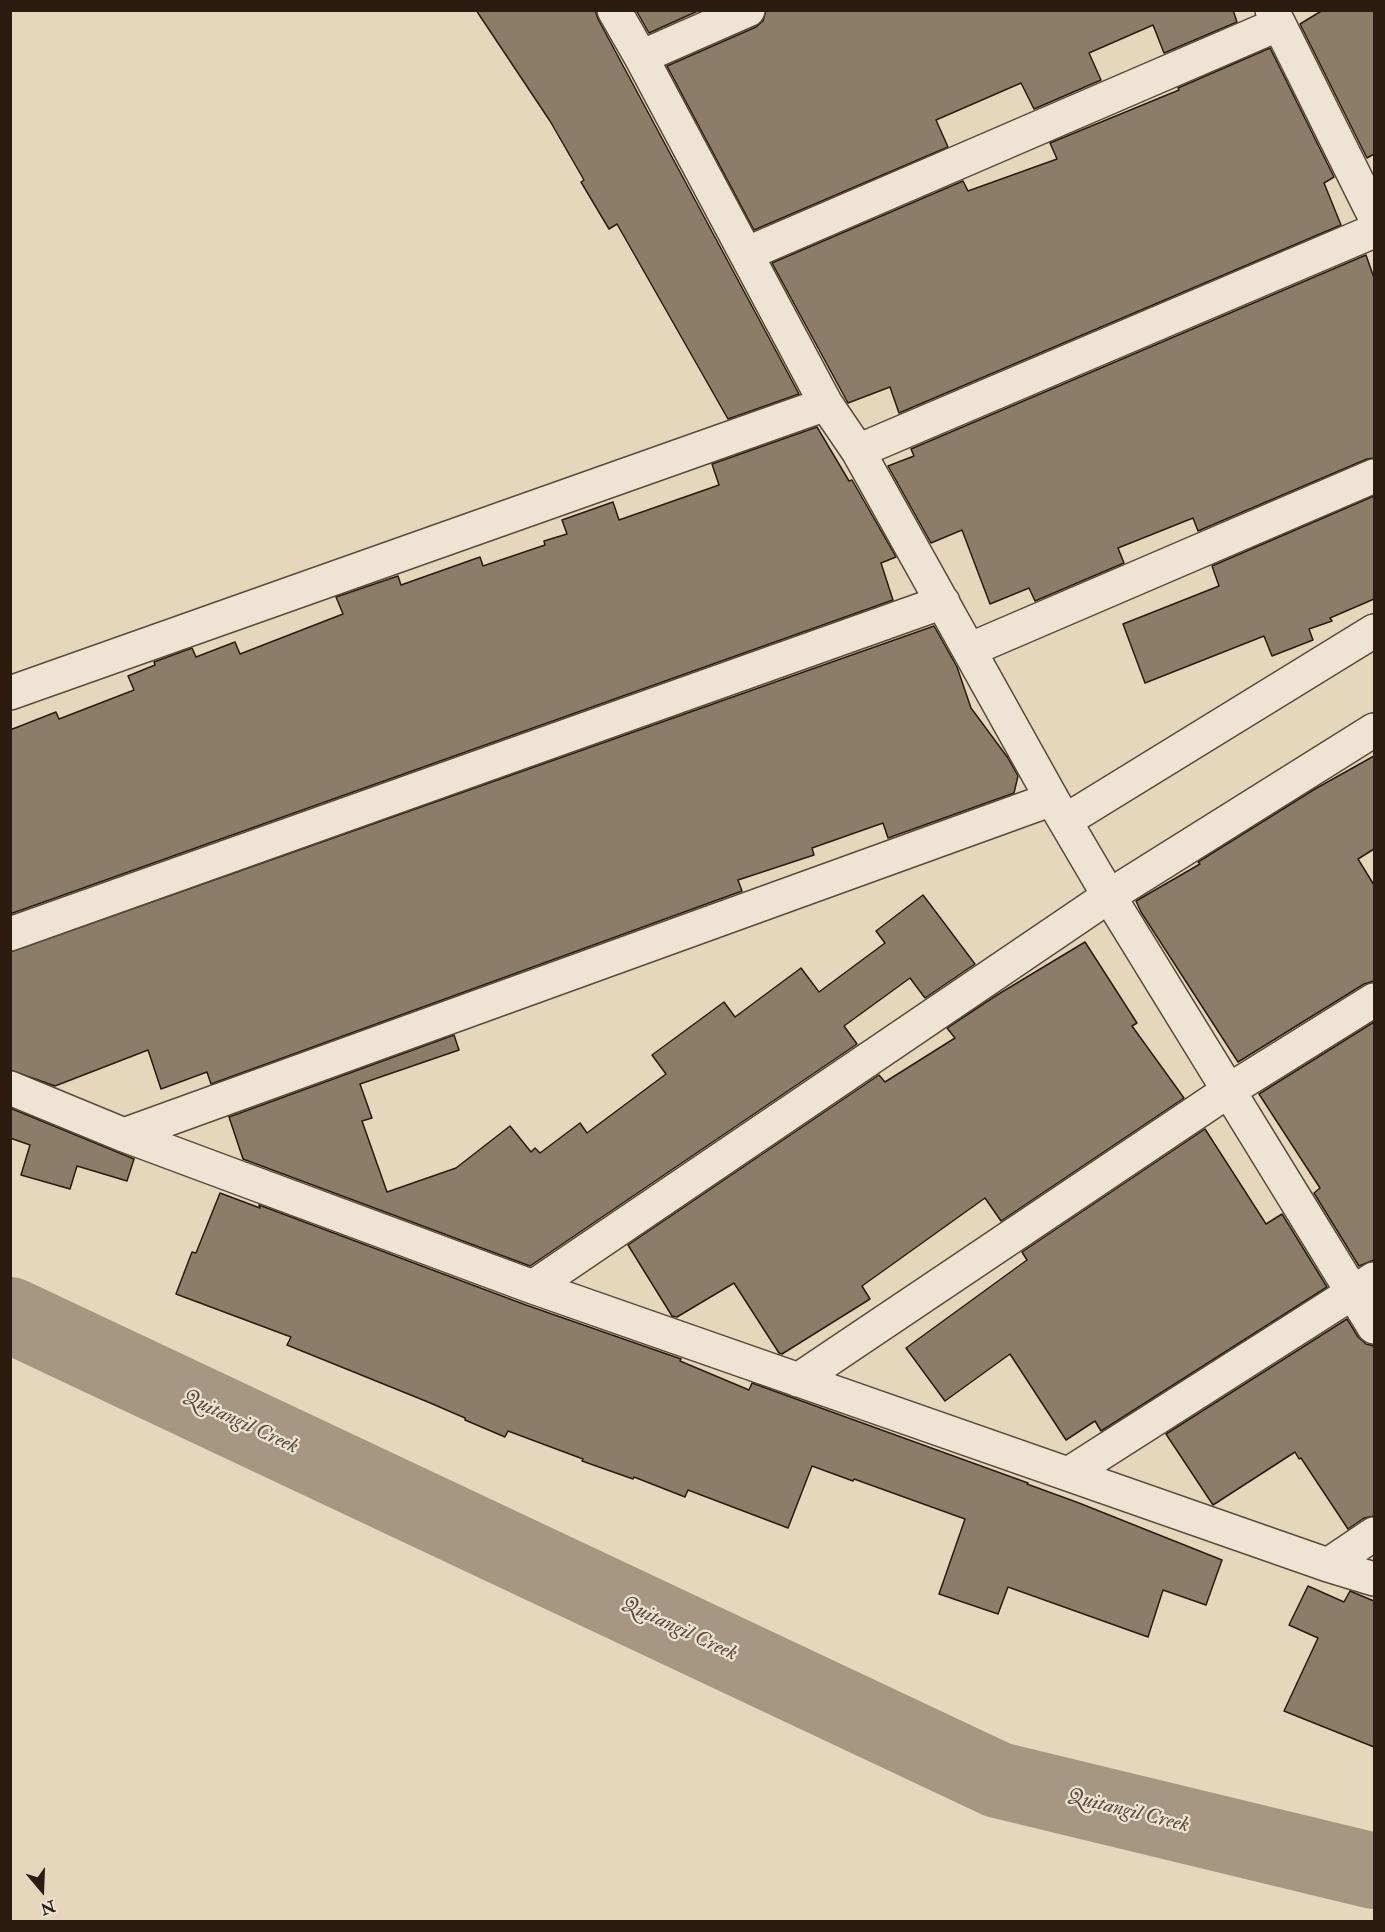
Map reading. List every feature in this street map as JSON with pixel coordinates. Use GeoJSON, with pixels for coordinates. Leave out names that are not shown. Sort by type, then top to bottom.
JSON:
{"type":"FeatureCollection","features":[{"type":"Feature","properties":{"kind":"street"},"geometry":{"type":"LineString","coordinates":[[614,10],[826,404],[858,451],[1058,810],[1228,1091],[1364,1286],[1374,1327]]}},
{"type":"Feature","properties":{"kind":"street"},"geometry":{"type":"LineString","coordinates":[[641,57],[748,10]]}},
{"type":"Feature","properties":{"kind":"street"},"geometry":{"type":"LineString","coordinates":[[746,254],[1277,15],[1370,195]]}},
{"type":"Feature","properties":{"kind":"street"},"geometry":{"type":"LineString","coordinates":[[858,451],[1374,231]]}},
{"type":"Feature","properties":{"kind":"street"},"geometry":{"type":"LineString","coordinates":[[10,693],[826,404]]}},
{"type":"Feature","properties":{"kind":"street"},"geometry":{"type":"LineString","coordinates":[[969,650],[1374,476]]}},
{"type":"Feature","properties":{"kind":"street"},"geometry":{"type":"LineString","coordinates":[[10,934],[943,602]]}},
{"type":"Feature","properties":{"kind":"street"},"geometry":{"type":"LineString","coordinates":[[124,1135],[1058,810],[1374,631]]}},
{"type":"Feature","properties":{"kind":"street"},"geometry":{"type":"LineString","coordinates":[[533,1287],[1109,896],[1374,730]]}},
{"type":"Feature","properties":{"kind":"street"},"geometry":{"type":"LineString","coordinates":[[798,1380],[1228,1091],[1374,1000]]}},
{"type":"Feature","properties":{"kind":"street"},"geometry":{"type":"LineString","coordinates":[[10,1088],[124,1135],[533,1287],[1374,1579]]}},
{"type":"Feature","properties":{"kind":"street"},"geometry":{"type":"LineString","coordinates":[[1070,1473],[1364,1286]]}},
{"type":"Feature","properties":{"kind":"street"},"geometry":{"type":"LineString","coordinates":[[1328,1564],[1374,1534]]}},
{"type":"Feature","properties":{"kind":"building"},"geometry":{"type":"Polygon","coordinates":[[[476,10],[595,10],[799,394],[728,419],[617,224],[609,229],[581,182],[584,180],[550,121],[476,10]]]}},
{"type":"Feature","properties":{"kind":"building"},"geometry":{"type":"Polygon","coordinates":[[[636,10],[700,10],[649,33],[636,10]]]}},
{"type":"Feature","properties":{"kind":"building"},"geometry":{"type":"Polygon","coordinates":[[[766,10],[1233,10],[1237,22],[1164,53],[1153,25],[1089,53],[1101,80],[1034,109],[1021,83],[936,120],[948,147],[754,230],[667,66],[756,27],[763,21],[766,10]]]}},
{"type":"Feature","properties":{"kind":"building"},"geometry":{"type":"Polygon","coordinates":[[[1323,10],[1374,10],[1374,154],[1367,158],[1300,24],[1323,10]]]}},
{"type":"Feature","properties":{"kind":"building"},"geometry":{"type":"Polygon","coordinates":[[[1270,48],[1334,177],[1324,183],[1341,225],[899,413],[890,387],[848,403],[772,263],[963,181],[968,191],[1057,159],[1050,143],[1179,90],[1178,88],[1270,48]]]}},
{"type":"Feature","properties":{"kind":"building"},"geometry":{"type":"Polygon","coordinates":[[[1366,255],[1374,278],[1374,458],[1198,531],[1193,518],[1118,548],[1124,563],[1035,601],[1029,588],[990,604],[962,530],[931,543],[888,466],[914,456],[911,449],[1366,255]]]}},
{"type":"Feature","properties":{"kind":"building"},"geometry":{"type":"Polygon","coordinates":[[[817,427],[849,481],[852,480],[896,557],[881,563],[893,600],[10,914],[10,730],[56,712],[59,719],[134,690],[128,676],[155,665],[154,662],[192,648],[196,657],[235,642],[240,654],[343,614],[336,597],[398,576],[401,585],[480,557],[483,566],[545,545],[544,541],[567,534],[562,520],[613,502],[619,520],[719,485],[712,464],[817,427]]]}},
{"type":"Feature","properties":{"kind":"building"},"geometry":{"type":"Polygon","coordinates":[[[1374,496],[1374,599],[1330,618],[1332,621],[1309,629],[1313,640],[1272,656],[1264,636],[1145,683],[1123,624],[1219,586],[1212,566],[1374,496]]]}},
{"type":"Feature","properties":{"kind":"building"},"geometry":{"type":"Polygon","coordinates":[[[934,626],[957,667],[971,708],[1008,758],[1018,776],[1014,793],[888,838],[883,823],[812,848],[814,855],[738,880],[742,891],[211,1084],[207,1072],[161,1089],[148,1050],[55,1086],[10,1070],[10,952],[934,626]]]}},
{"type":"Feature","properties":{"kind":"building"},"geometry":{"type":"Polygon","coordinates":[[[1374,756],[1374,849],[1358,859],[1374,885],[1374,981],[1364,984],[1238,1062],[1136,901],[1200,864],[1198,862],[1315,789],[1374,756]]]}},
{"type":"Feature","properties":{"kind":"building"},"geometry":{"type":"Polygon","coordinates":[[[923,895],[975,964],[925,998],[910,978],[844,1026],[857,1044],[530,1266],[243,1159],[229,1117],[454,1035],[459,1050],[360,1084],[372,1118],[362,1121],[387,1192],[456,1168],[510,1126],[531,1152],[535,1148],[540,1153],[580,1123],[587,1133],[666,1074],[652,1055],[724,1002],[735,1017],[801,968],[819,992],[885,943],[876,931],[923,895]]]}},
{"type":"Feature","properties":{"kind":"building"},"geometry":{"type":"Polygon","coordinates":[[[1085,942],[1137,1023],[1132,1026],[1184,1098],[1001,1221],[985,1198],[862,1286],[870,1299],[782,1354],[779,1353],[734,1283],[677,1317],[672,1316],[628,1245],[879,1075],[885,1082],[955,1038],[947,1028],[1085,942]]]}},
{"type":"Feature","properties":{"kind":"building"},"geometry":{"type":"Polygon","coordinates":[[[1374,1022],[1374,1260],[1359,1266],[1314,1193],[1320,1188],[1259,1094],[1374,1022]]]}},
{"type":"Feature","properties":{"kind":"building"},"geometry":{"type":"Polygon","coordinates":[[[10,1108],[134,1159],[127,1181],[77,1166],[70,1189],[21,1175],[30,1145],[10,1138],[10,1108]]]}},
{"type":"Feature","properties":{"kind":"building"},"geometry":{"type":"Polygon","coordinates":[[[1205,1129],[1266,1224],[1282,1214],[1327,1287],[1101,1431],[1095,1421],[1066,1440],[1010,1354],[945,1401],[906,1348],[1027,1260],[1022,1252],[1205,1129]]]}},
{"type":"Feature","properties":{"kind":"building"},"geometry":{"type":"Polygon","coordinates":[[[220,1193],[260,1208],[259,1205],[526,1305],[681,1359],[680,1361],[749,1390],[752,1383],[1028,1483],[1222,1560],[1206,1605],[1163,1590],[1148,1637],[1008,1587],[998,1614],[939,1594],[965,1519],[854,1479],[853,1481],[812,1466],[788,1528],[688,1490],[685,1497],[634,1477],[633,1479],[508,1431],[505,1437],[428,1402],[287,1345],[291,1337],[176,1294],[192,1252],[196,1253],[220,1193]]]}},
{"type":"Feature","properties":{"kind":"building"},"geometry":{"type":"Polygon","coordinates":[[[1347,1319],[1358,1337],[1366,1344],[1374,1346],[1374,1516],[1364,1518],[1348,1529],[1295,1452],[1213,1505],[1166,1434],[1347,1319]]]}},
{"type":"Feature","properties":{"kind":"building"},"geometry":{"type":"Polygon","coordinates":[[[1308,1586],[1344,1602],[1350,1591],[1374,1601],[1374,1747],[1284,1711],[1318,1638],[1289,1625],[1308,1586]]]}},
{"type":"Feature","properties":{"kind":"waterway","name":"Quitangil Creek"},"geometry":{"type":"LineString","coordinates":[[10,1315],[998,1780],[1374,1871]]}}]}
